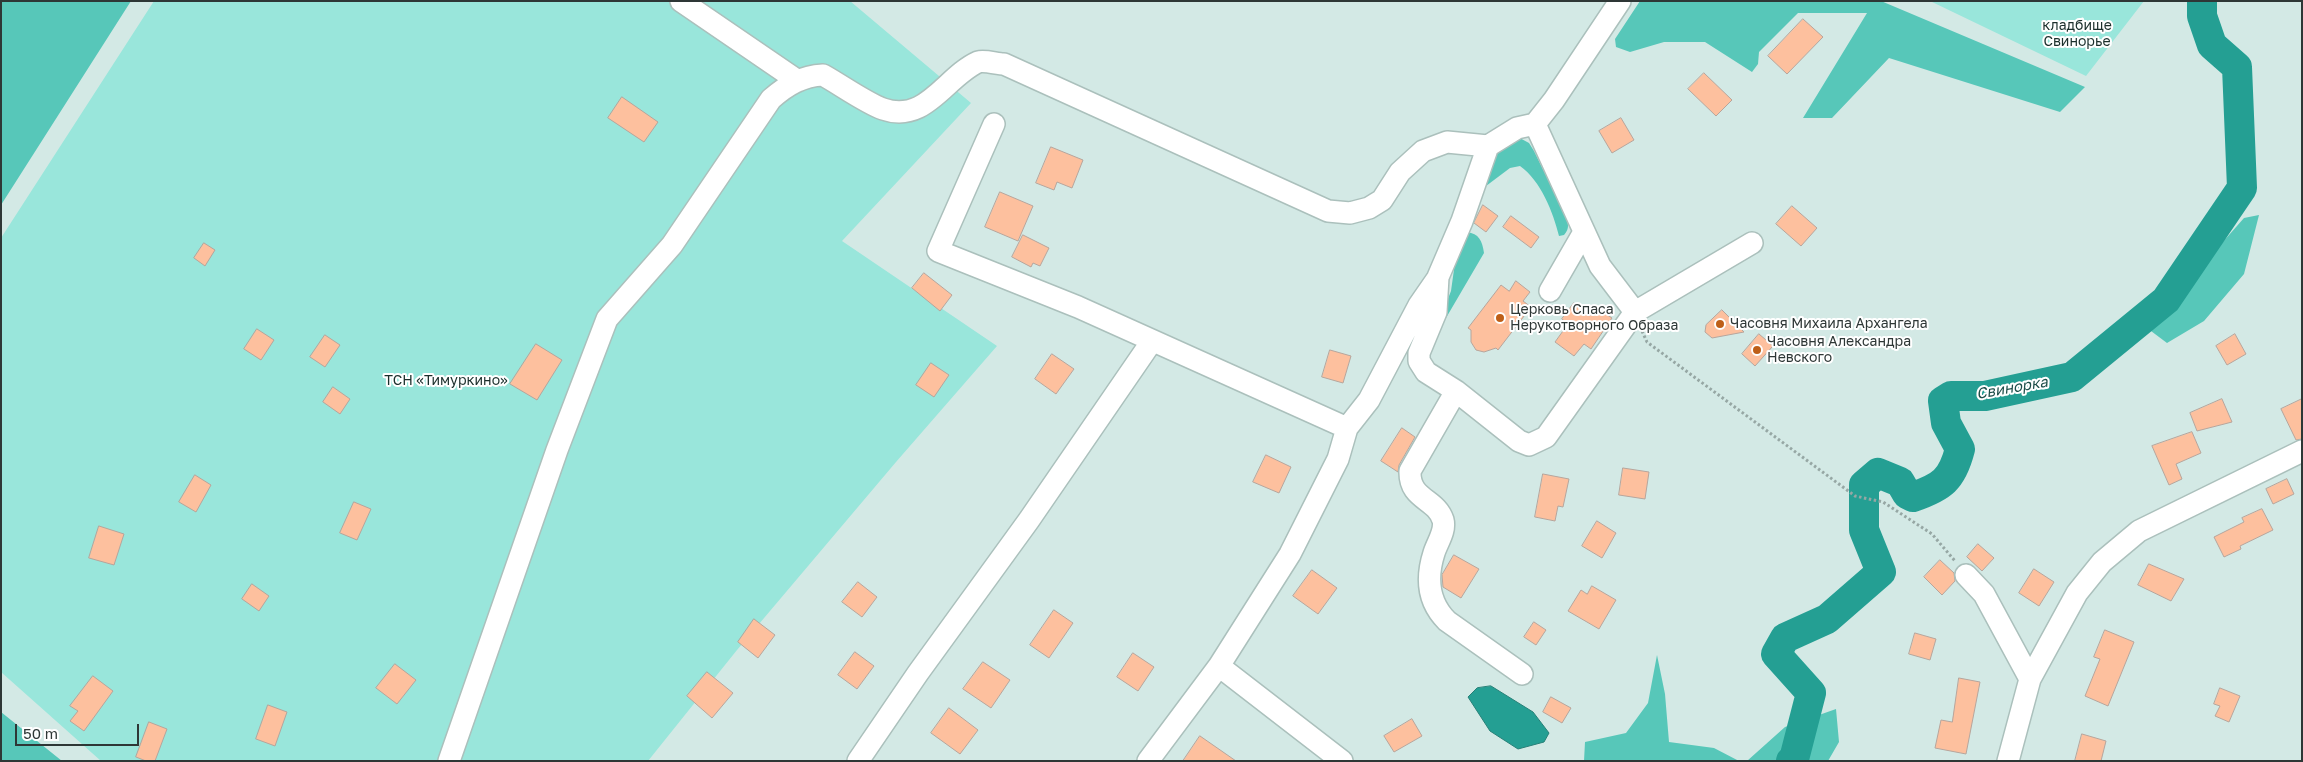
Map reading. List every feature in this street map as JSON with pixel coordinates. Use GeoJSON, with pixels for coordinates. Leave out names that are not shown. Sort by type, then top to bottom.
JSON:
{"type":"FeatureCollection","features":[{"type":"Feature","properties":{"kind":"street"},"geometry":{"type":"LineString","coordinates":[[681,1],[798,81]]}},
{"type":"Feature","properties":{"kind":"street"},"geometry":{"type":"LineString","coordinates":[[449,761],[557,450],[607,320],[672,244],[771,99],[787,85],[812,76],[824,75],[883,109],[901,112],[921,107],[961,73],[980,61],[1004,64],[1328,211],[1350,213],[1368,208],[1382,200],[1400,172],[1423,151],[1446,142],[1488,146],[1518,128],[1535,124],[1554,100],[1620,1]]}},
{"type":"Feature","properties":{"kind":"street"},"geometry":{"type":"LineString","coordinates":[[994,124],[938,251],[1078,307],[1152,342],[1347,428]]}},
{"type":"Feature","properties":{"kind":"street"},"geometry":{"type":"LineString","coordinates":[[1535,124],[1600,266],[1635,312]]}},
{"type":"Feature","properties":{"kind":"street"},"geometry":{"type":"LineString","coordinates":[[1148,761],[1219,666],[1290,554],[1338,459],[1347,428],[1369,400],[1419,305],[1438,277],[1462,222],[1488,146]]}},
{"type":"Feature","properties":{"kind":"street"},"geometry":{"type":"LineString","coordinates":[[1550,291],[1584,232]]}},
{"type":"Feature","properties":{"kind":"street"},"geometry":{"type":"LineString","coordinates":[[1438,277],[1435,294],[1436,312],[1419,353],[1419,361],[1426,372],[1456,391],[1519,441],[1529,445],[1546,437],[1635,312],[1752,243]]}},
{"type":"Feature","properties":{"kind":"street"},"geometry":{"type":"LineString","coordinates":[[858,761],[918,673],[1029,520],[1152,342]]}},
{"type":"Feature","properties":{"kind":"street"},"geometry":{"type":"LineString","coordinates":[[1456,391],[1410,471],[1410,479],[1414,491],[1436,510],[1443,520],[1443,531],[1433,553],[1429,573],[1431,596],[1438,613],[1447,621],[1522,674]]}},
{"type":"Feature","properties":{"kind":"street"},"geometry":{"type":"LineString","coordinates":[[2008,761],[2030,679],[2077,593],[2102,562],[2117,547],[2139,531],[2302,451]]}},
{"type":"Feature","properties":{"kind":"street"},"geometry":{"type":"LineString","coordinates":[[1966,575],[1984,594],[2030,679]]}},
{"type":"Feature","properties":{"kind":"street"},"geometry":{"type":"LineString","coordinates":[[1219,666],[1342,761]]}},
{"type":"Feature","properties":{"kind":"path"},"geometry":{"type":"LineString","coordinates":[[1635,312],[1647,342],[1855,496],[1883,502],[1932,534],[1966,575]]}},
{"type":"Feature","properties":{"kind":"green space"},"geometry":{"type":"Polygon","coordinates":[[[1,1],[131,1],[1,205],[1,1]]]}},
{"type":"Feature","properties":{"kind":"green space","name":"ТСН «Тимуркино»"},"geometry":{"type":"Polygon","coordinates":[[[154,1],[850,1],[971,103],[842,241],[997,346],[737,650],[648,761],[101,761],[1,672],[1,238],[154,1]]]}},
{"type":"Feature","properties":{"kind":"green space"},"geometry":{"type":"Polygon","coordinates":[[[1640,1],[1881,1],[2085,87],[2060,112],[1889,58],[1832,118],[1803,118],[1867,13],[1798,13],[1759,52],[1758,64],[1752,72],[1705,42],[1664,42],[1630,52],[1616,47],[1615,39],[1640,1]]]}},
{"type":"Feature","properties":{"kind":"green space","name":"кладбище Свинорье"},"geometry":{"type":"Polygon","coordinates":[[[1930,1],[2144,1],[2086,76],[1930,1]]]}},
{"type":"Feature","properties":{"kind":"green space"},"geometry":{"type":"Polygon","coordinates":[[[1516,136],[1529,143],[1534,151],[1566,216],[1568,228],[1564,235],[1559,236],[1550,207],[1540,188],[1520,166],[1510,168],[1482,189],[1498,146],[1516,136]]]}},
{"type":"Feature","properties":{"kind":"green space"},"geometry":{"type":"Polygon","coordinates":[[[2259,215],[2244,274],[2204,321],[2167,343],[2147,328],[2244,218],[2259,215]]]}},
{"type":"Feature","properties":{"kind":"green space"},"geometry":{"type":"Polygon","coordinates":[[[1467,232],[1479,238],[1484,253],[1429,347],[1451,291],[1458,241],[1467,232]]]}},
{"type":"Feature","properties":{"kind":"green space"},"geometry":{"type":"Polygon","coordinates":[[[1657,655],[1665,694],[1669,742],[1714,748],[1739,761],[1584,761],[1585,742],[1626,733],[1648,703],[1657,655]]]}},
{"type":"Feature","properties":{"kind":"green space"},"geometry":{"type":"Polygon","coordinates":[[[1836,709],[1839,742],[1828,761],[1747,761],[1785,727],[1836,709]]]}},
{"type":"Feature","properties":{"kind":"green space"},"geometry":{"type":"Polygon","coordinates":[[[1,712],[62,761],[1,761],[1,712]]]}},
{"type":"Feature","properties":{"kind":"shaded area"},"geometry":{"type":"Polygon","coordinates":[[[1491,686],[1533,712],[1549,733],[1544,742],[1518,749],[1490,731],[1468,697],[1477,688],[1491,686]]]}},
{"type":"Feature","properties":{"kind":"building"},"geometry":{"type":"Polygon","coordinates":[[[1803,19],[1823,37],[1787,74],[1768,56],[1803,19]]]}},
{"type":"Feature","properties":{"kind":"building"},"geometry":{"type":"Polygon","coordinates":[[[1704,73],[1732,100],[1716,116],[1688,89],[1704,73]]]}},
{"type":"Feature","properties":{"kind":"building"},"geometry":{"type":"Polygon","coordinates":[[[622,97],[658,122],[644,142],[608,118],[622,97]]]}},
{"type":"Feature","properties":{"kind":"building"},"geometry":{"type":"Polygon","coordinates":[[[1621,118],[1634,140],[1612,153],[1599,131],[1621,118]]]}},
{"type":"Feature","properties":{"kind":"building"},"geometry":{"type":"Polygon","coordinates":[[[1051,147],[1083,160],[1072,188],[1057,182],[1054,190],[1036,183],[1051,147]]]}},
{"type":"Feature","properties":{"kind":"building"},"geometry":{"type":"Polygon","coordinates":[[[1000,192],[1033,206],[1018,241],[985,227],[1000,192]]]}},
{"type":"Feature","properties":{"kind":"building"},"geometry":{"type":"Polygon","coordinates":[[[1483,205],[1498,216],[1486,232],[1474,223],[1483,205]]]}},
{"type":"Feature","properties":{"kind":"building"},"geometry":{"type":"Polygon","coordinates":[[[1792,206],[1817,228],[1801,246],[1776,224],[1792,206]]]}},
{"type":"Feature","properties":{"kind":"building"},"geometry":{"type":"Polygon","coordinates":[[[1511,216],[1539,237],[1531,248],[1503,227],[1511,216]]]}},
{"type":"Feature","properties":{"kind":"building"},"geometry":{"type":"Polygon","coordinates":[[[1023,235],[1049,248],[1040,266],[1033,263],[1031,267],[1012,257],[1023,235]]]}},
{"type":"Feature","properties":{"kind":"building"},"geometry":{"type":"Polygon","coordinates":[[[204,243],[215,250],[205,266],[194,258],[204,243]]]}},
{"type":"Feature","properties":{"kind":"building"},"geometry":{"type":"Polygon","coordinates":[[[924,273],[952,295],[940,311],[912,288],[924,273]]]}},
{"type":"Feature","properties":{"kind":"building","name":"Церковь Спаса Нерукотворного Образа"},"geometry":{"type":"Polygon","coordinates":[[[1516,281],[1530,292],[1523,301],[1531,307],[1498,350],[1496,348],[1484,352],[1476,350],[1471,342],[1471,330],[1468,328],[1501,285],[1509,291],[1516,281]]]}},
{"type":"Feature","properties":{"kind":"building"},"geometry":{"type":"Polygon","coordinates":[[[1574,303],[1590,316],[1595,307],[1612,318],[1591,349],[1584,344],[1574,356],[1555,342],[1568,324],[1562,319],[1574,303]]]}},
{"type":"Feature","properties":{"kind":"building","name":"Часовня Михаила Архангела"},"geometry":{"type":"Polygon","coordinates":[[[1722,310],[1744,332],[1712,338],[1705,332],[1706,325],[1722,310]]]}},
{"type":"Feature","properties":{"kind":"building"},"geometry":{"type":"Polygon","coordinates":[[[257,329],[274,340],[261,360],[244,349],[257,329]]]}},
{"type":"Feature","properties":{"kind":"building","name":"Часовня Александра Невского"},"geometry":{"type":"Polygon","coordinates":[[[1759,334],[1773,346],[1755,366],[1742,354],[1759,334]]]}},
{"type":"Feature","properties":{"kind":"building"},"geometry":{"type":"Polygon","coordinates":[[[2235,334],[2246,354],[2227,365],[2216,346],[2235,334]]]}},
{"type":"Feature","properties":{"kind":"building"},"geometry":{"type":"Polygon","coordinates":[[[325,335],[340,345],[325,367],[310,357],[325,335]]]}},
{"type":"Feature","properties":{"kind":"building"},"geometry":{"type":"Polygon","coordinates":[[[536,344],[562,360],[537,400],[510,384],[536,344]]]}},
{"type":"Feature","properties":{"kind":"building"},"geometry":{"type":"Polygon","coordinates":[[[1330,350],[1351,356],[1343,383],[1322,377],[1330,350]]]}},
{"type":"Feature","properties":{"kind":"building"},"geometry":{"type":"Polygon","coordinates":[[[1052,354],[1074,369],[1056,394],[1035,379],[1052,354]]]}},
{"type":"Feature","properties":{"kind":"building"},"geometry":{"type":"Polygon","coordinates":[[[931,363],[949,375],[934,397],[916,385],[931,363]]]}},
{"type":"Feature","properties":{"kind":"building"},"geometry":{"type":"Polygon","coordinates":[[[333,387],[350,399],[340,414],[323,402],[333,387]]]}},
{"type":"Feature","properties":{"kind":"building"},"geometry":{"type":"Polygon","coordinates":[[[2222,399],[2232,422],[2197,431],[2190,413],[2222,399]]]}},
{"type":"Feature","properties":{"kind":"building"},"geometry":{"type":"Polygon","coordinates":[[[2302,399],[2302,439],[2296,440],[2281,409],[2302,399]]]}},
{"type":"Feature","properties":{"kind":"building"},"geometry":{"type":"Polygon","coordinates":[[[1402,428],[1415,437],[1399,465],[1398,472],[1381,461],[1402,428]]]}},
{"type":"Feature","properties":{"kind":"building"},"geometry":{"type":"Polygon","coordinates":[[[2192,432],[2201,453],[2176,464],[2182,479],[2169,485],[2152,446],[2192,432]]]}},
{"type":"Feature","properties":{"kind":"building"},"geometry":{"type":"Polygon","coordinates":[[[1266,455],[1291,467],[1279,493],[1253,482],[1266,455]]]}},
{"type":"Feature","properties":{"kind":"building"},"geometry":{"type":"Polygon","coordinates":[[[1623,468],[1649,472],[1645,499],[1619,495],[1623,468]]]}},
{"type":"Feature","properties":{"kind":"building"},"geometry":{"type":"Polygon","coordinates":[[[1543,474],[1569,479],[1563,507],[1558,506],[1555,521],[1535,517],[1543,474]]]}},
{"type":"Feature","properties":{"kind":"building"},"geometry":{"type":"Polygon","coordinates":[[[195,475],[211,485],[196,512],[179,502],[195,475]]]}},
{"type":"Feature","properties":{"kind":"building"},"geometry":{"type":"Polygon","coordinates":[[[2287,479],[2294,494],[2273,504],[2266,489],[2287,479]]]}},
{"type":"Feature","properties":{"kind":"building"},"geometry":{"type":"Polygon","coordinates":[[[354,502],[371,509],[357,540],[340,533],[354,502]]]}},
{"type":"Feature","properties":{"kind":"building"},"geometry":{"type":"Polygon","coordinates":[[[2262,509],[2273,530],[2240,546],[2241,549],[2224,557],[2214,537],[2244,522],[2242,518],[2262,509]]]}},
{"type":"Feature","properties":{"kind":"building"},"geometry":{"type":"Polygon","coordinates":[[[1597,521],[1616,533],[1602,558],[1582,546],[1597,521]]]}},
{"type":"Feature","properties":{"kind":"building"},"geometry":{"type":"Polygon","coordinates":[[[99,526],[124,534],[114,565],[89,558],[99,526]]]}},
{"type":"Feature","properties":{"kind":"building"},"geometry":{"type":"Polygon","coordinates":[[[1978,544],[1994,558],[1982,571],[1967,557],[1978,544]]]}},
{"type":"Feature","properties":{"kind":"building"},"geometry":{"type":"Polygon","coordinates":[[[1454,555],[1479,569],[1461,598],[1443,587],[1442,575],[1454,555]]]}},
{"type":"Feature","properties":{"kind":"building"},"geometry":{"type":"Polygon","coordinates":[[[1940,560],[1954,573],[1955,581],[1942,595],[1924,577],[1940,560]]]}},
{"type":"Feature","properties":{"kind":"building"},"geometry":{"type":"Polygon","coordinates":[[[2149,564],[2184,579],[2171,601],[2138,585],[2149,564]]]}},
{"type":"Feature","properties":{"kind":"building"},"geometry":{"type":"Polygon","coordinates":[[[2034,569],[2054,582],[2039,606],[2019,593],[2034,569]]]}},
{"type":"Feature","properties":{"kind":"building"},"geometry":{"type":"Polygon","coordinates":[[[1312,570],[1337,588],[1318,614],[1293,596],[1312,570]]]}},
{"type":"Feature","properties":{"kind":"building"},"geometry":{"type":"Polygon","coordinates":[[[858,582],[877,597],[862,617],[842,602],[858,582]]]}},
{"type":"Feature","properties":{"kind":"building"},"geometry":{"type":"Polygon","coordinates":[[[252,584],[269,596],[259,611],[242,599],[252,584]]]}},
{"type":"Feature","properties":{"kind":"building"},"geometry":{"type":"Polygon","coordinates":[[[1592,586],[1616,600],[1599,629],[1568,611],[1581,590],[1587,594],[1592,586]]]}},
{"type":"Feature","properties":{"kind":"building"},"geometry":{"type":"Polygon","coordinates":[[[1054,610],[1073,623],[1049,658],[1030,645],[1054,610]]]}},
{"type":"Feature","properties":{"kind":"building"},"geometry":{"type":"Polygon","coordinates":[[[754,619],[775,635],[758,658],[738,642],[754,619]]]}},
{"type":"Feature","properties":{"kind":"building"},"geometry":{"type":"Polygon","coordinates":[[[1534,622],[1546,630],[1536,645],[1524,637],[1534,622]]]}},
{"type":"Feature","properties":{"kind":"building"},"geometry":{"type":"Polygon","coordinates":[[[2105,630],[2134,642],[2108,706],[2085,696],[2100,659],[2094,657],[2105,630]]]}},
{"type":"Feature","properties":{"kind":"building"},"geometry":{"type":"Polygon","coordinates":[[[1915,633],[1936,639],[1930,660],[1909,654],[1915,633]]]}},
{"type":"Feature","properties":{"kind":"building"},"geometry":{"type":"Polygon","coordinates":[[[855,652],[874,666],[857,689],[838,675],[855,652]]]}},
{"type":"Feature","properties":{"kind":"building"},"geometry":{"type":"Polygon","coordinates":[[[1133,653],[1154,667],[1138,691],[1117,677],[1133,653]]]}},
{"type":"Feature","properties":{"kind":"building"},"geometry":{"type":"Polygon","coordinates":[[[983,662],[1010,680],[991,708],[963,689],[983,662]]]}},
{"type":"Feature","properties":{"kind":"building"},"geometry":{"type":"Polygon","coordinates":[[[395,664],[416,680],[397,704],[376,688],[395,664]]]}},
{"type":"Feature","properties":{"kind":"building"},"geometry":{"type":"Polygon","coordinates":[[[707,672],[733,693],[712,718],[687,696],[707,672]]]}},
{"type":"Feature","properties":{"kind":"building"},"geometry":{"type":"Polygon","coordinates":[[[93,676],[113,691],[84,731],[70,721],[78,711],[70,706],[93,676]]]}},
{"type":"Feature","properties":{"kind":"building"},"geometry":{"type":"Polygon","coordinates":[[[1959,678],[1980,682],[1966,754],[1935,748],[1941,720],[1952,722],[1959,678]]]}},
{"type":"Feature","properties":{"kind":"building"},"geometry":{"type":"Polygon","coordinates":[[[2220,688],[2240,696],[2229,722],[2215,716],[2220,706],[2214,704],[2220,688]]]}},
{"type":"Feature","properties":{"kind":"building"},"geometry":{"type":"Polygon","coordinates":[[[1551,697],[1571,708],[1562,723],[1543,712],[1551,697]]]}},
{"type":"Feature","properties":{"kind":"building"},"geometry":{"type":"Polygon","coordinates":[[[268,705],[287,712],[275,746],[256,739],[268,705]]]}},
{"type":"Feature","properties":{"kind":"building"},"geometry":{"type":"Polygon","coordinates":[[[949,708],[978,730],[960,754],[931,733],[949,708]]]}},
{"type":"Feature","properties":{"kind":"building"},"geometry":{"type":"Polygon","coordinates":[[[1412,719],[1422,736],[1394,752],[1384,736],[1412,719]]]}},
{"type":"Feature","properties":{"kind":"building"},"geometry":{"type":"Polygon","coordinates":[[[149,722],[167,729],[155,761],[146,761],[136,757],[149,722]]]}},
{"type":"Feature","properties":{"kind":"building"},"geometry":{"type":"Polygon","coordinates":[[[2082,734],[2106,741],[2101,761],[2075,761],[2082,734]]]}},
{"type":"Feature","properties":{"kind":"building"},"geometry":{"type":"Polygon","coordinates":[[[1200,736],[1236,761],[1183,761],[1200,736]]]}},
{"type":"Feature","properties":{"kind":"waterway","name":"Свинорка"},"geometry":{"type":"LineString","coordinates":[[1791,761],[1794,759],[1811,693],[1776,654],[1785,638],[1827,619],[1881,572],[1864,530],[1864,485],[1878,473],[1900,482],[1907,494],[1913,497],[1939,486],[1953,468],[1960,449],[1946,423],[1943,401],[1951,396],[1985,396],[2072,377],[2166,300],[2242,188],[2237,67],[2212,45],[2202,16],[2202,1]]}},
{"type":"Feature","properties":{"kind":"place","name":"Церковь Спаса Нерукотворного Образа"},"geometry":{"type":"Point","coordinates":[1500,318]}},
{"type":"Feature","properties":{"kind":"place","name":"Часовня Михаила Архангела"},"geometry":{"type":"Point","coordinates":[1720,324]}},
{"type":"Feature","properties":{"kind":"place","name":"Часовня Александра Невского"},"geometry":{"type":"Point","coordinates":[1757,350]}}]}
